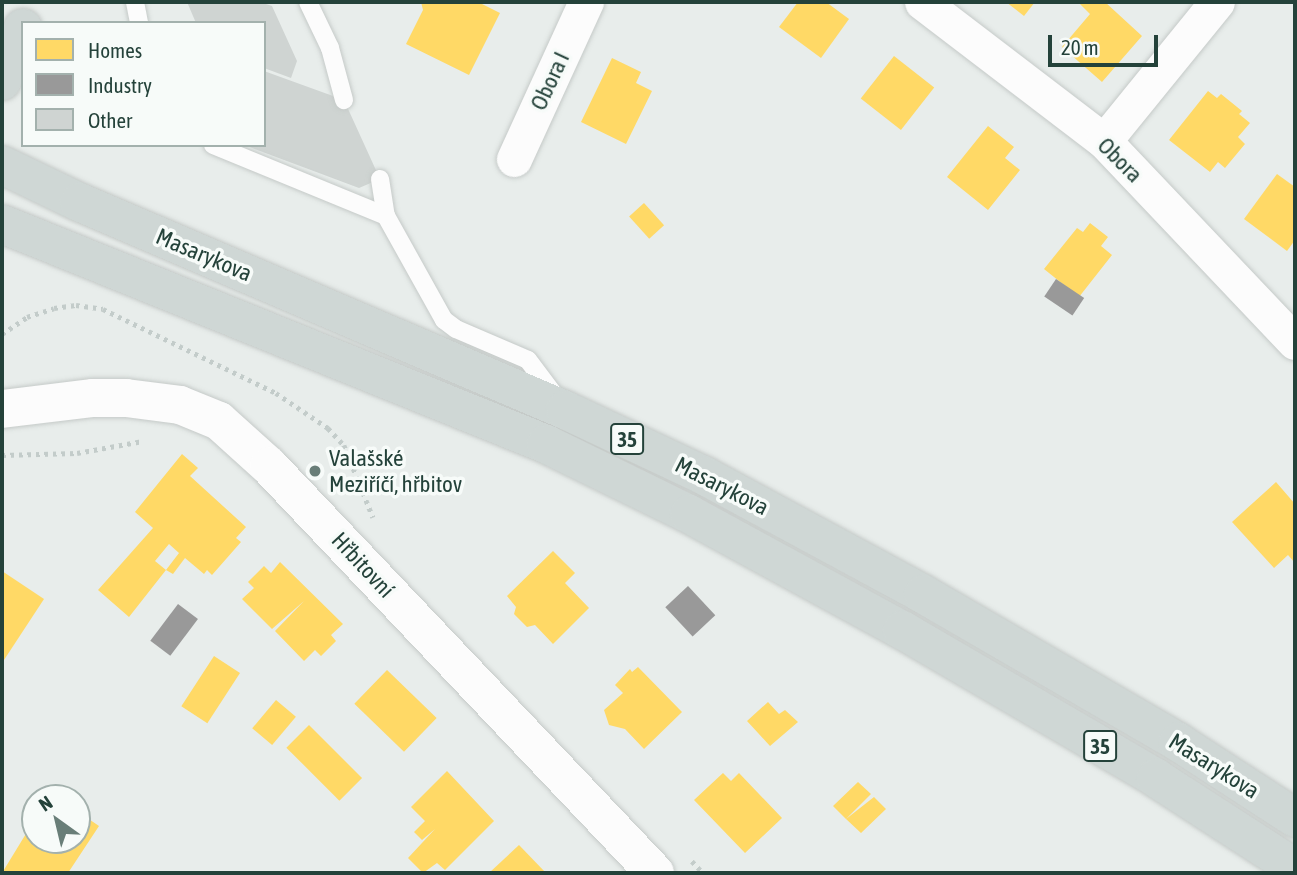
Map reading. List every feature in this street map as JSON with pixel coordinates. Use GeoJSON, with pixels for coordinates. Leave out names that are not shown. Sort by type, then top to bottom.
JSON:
{"type":"FeatureCollection","features":[{"type":"Feature","properties":{"kind":"main road"},"geometry":{"type":"LineString","coordinates":[[26,21],[33,2]]}},
{"type":"Feature","properties":{"kind":"main road"},"geometry":{"type":"LineString","coordinates":[[2,81],[21,33]]}},
{"type":"Feature","properties":{"kind":"main road","name":"Masarykova"},"geometry":{"type":"LineString","coordinates":[[2,165],[58,193],[565,410],[705,476],[923,594],[1178,743],[1295,818]]}},
{"type":"Feature","properties":{"kind":"main road","name":"Masarykova"},"geometry":{"type":"LineString","coordinates":[[2,224],[546,444],[689,514],[902,630],[1156,778],[1295,867]]}},
{"type":"Feature","properties":{"kind":"street","name":"Obora I"},"geometry":{"type":"LineString","coordinates":[[514,159],[586,2]]}},
{"type":"Feature","properties":{"kind":"street","name":"Obora"},"geometry":{"type":"LineString","coordinates":[[922,2],[1104,141],[1295,342]]}},
{"type":"Feature","properties":{"kind":"street"},"geometry":{"type":"LineString","coordinates":[[1104,141],[1217,2]]}},
{"type":"Feature","properties":{"kind":"street","name":"Hřbitovní"},"geometry":{"type":"LineString","coordinates":[[2,409],[93,398],[126,398],[180,405],[219,421],[269,466],[656,873]]}},
{"type":"Feature","properties":{"kind":"lane"},"geometry":{"type":"LineString","coordinates":[[135,2],[139,21]]}},
{"type":"Feature","properties":{"kind":"lane"},"geometry":{"type":"LineString","coordinates":[[308,2],[330,48],[344,100]]}},
{"type":"Feature","properties":{"kind":"lane"},"geometry":{"type":"LineString","coordinates":[[222,147],[248,153],[320,181],[386,216]]}},
{"type":"Feature","properties":{"kind":"lane"},"geometry":{"type":"LineString","coordinates":[[380,179],[386,216],[444,320],[456,329],[528,360],[565,410]]}},
{"type":"Feature","properties":{"kind":"path"},"geometry":{"type":"LineString","coordinates":[[2,455],[77,453],[146,440]]}},
{"type":"Feature","properties":{"kind":"building: Homes"},"geometry":{"type":"Polygon","coordinates":[[[421,2],[478,2],[500,13],[469,75],[406,44],[423,10],[421,2]]]}},
{"type":"Feature","properties":{"kind":"building: Homes"},"geometry":{"type":"Polygon","coordinates":[[[798,2],[826,2],[849,19],[821,58],[779,27],[798,2]]]}},
{"type":"Feature","properties":{"kind":"building: Homes"},"geometry":{"type":"Polygon","coordinates":[[[1006,2],[1035,2],[1024,16],[1006,2]]]}},
{"type":"Feature","properties":{"kind":"building: Homes"},"geometry":{"type":"Polygon","coordinates":[[[1078,2],[1105,2],[1142,36],[1102,82],[1062,47],[1090,14],[1078,2]]]}},
{"type":"Feature","properties":{"kind":"building: Homes"},"geometry":{"type":"Polygon","coordinates":[[[894,56],[934,87],[901,130],[861,99],[894,56]]]}},
{"type":"Feature","properties":{"kind":"building: Homes"},"geometry":{"type":"Polygon","coordinates":[[[612,58],[641,72],[636,83],[652,91],[626,144],[581,122],[612,58]]]}},
{"type":"Feature","properties":{"kind":"building: Homes"},"geometry":{"type":"Polygon","coordinates":[[[1208,91],[1217,98],[1221,94],[1242,111],[1239,114],[1250,123],[1238,137],[1245,144],[1225,168],[1218,162],[1210,172],[1169,140],[1208,91]]]}},
{"type":"Feature","properties":{"kind":"building: Homes"},"geometry":{"type":"Polygon","coordinates":[[[988,126],[1014,147],[1005,158],[1020,170],[988,210],[947,177],[988,126]]]}},
{"type":"Feature","properties":{"kind":"building: Homes"},"geometry":{"type":"Polygon","coordinates":[[[1277,174],[1295,187],[1295,240],[1287,251],[1244,219],[1277,174]]]}},
{"type":"Feature","properties":{"kind":"building: Homes"},"geometry":{"type":"Polygon","coordinates":[[[644,203],[664,225],[649,239],[629,216],[644,203]]]}},
{"type":"Feature","properties":{"kind":"building: Homes"},"geometry":{"type":"Polygon","coordinates":[[[1090,223],[1108,237],[1101,246],[1112,255],[1079,297],[1044,269],[1077,228],[1083,232],[1090,223]]]}},
{"type":"Feature","properties":{"kind":"building: Homes"},"geometry":{"type":"Polygon","coordinates":[[[182,454],[198,468],[190,476],[246,527],[236,538],[241,542],[212,575],[207,570],[204,574],[185,558],[173,574],[166,570],[129,617],[98,590],[153,528],[135,512],[182,454]],[[169,544],[155,561],[166,570],[179,553],[169,544]]]}},
{"type":"Feature","properties":{"kind":"building: Homes"},"geometry":{"type":"Polygon","coordinates":[[[1276,482],[1295,504],[1295,563],[1288,555],[1274,568],[1232,522],[1276,482]]]}},
{"type":"Feature","properties":{"kind":"building: Homes"},"geometry":{"type":"Polygon","coordinates":[[[553,551],[575,573],[565,583],[589,608],[553,644],[535,625],[527,627],[514,614],[516,607],[507,596],[553,551]]]}},
{"type":"Feature","properties":{"kind":"building: Homes"},"geometry":{"type":"Polygon","coordinates":[[[280,562],[343,624],[331,635],[336,641],[321,656],[315,650],[304,661],[275,631],[304,601],[272,629],[242,599],[254,588],[248,582],[264,566],[271,573],[280,562]]]}},
{"type":"Feature","properties":{"kind":"building: Homes"},"geometry":{"type":"Polygon","coordinates":[[[2,571],[44,599],[2,663],[2,571]]]}},
{"type":"Feature","properties":{"kind":"building: Homes"},"geometry":{"type":"Polygon","coordinates":[[[214,656],[240,673],[207,723],[181,706],[214,656]]]}},
{"type":"Feature","properties":{"kind":"building: Homes"},"geometry":{"type":"Polygon","coordinates":[[[638,667],[682,712],[644,749],[625,729],[609,725],[604,710],[623,693],[615,685],[630,669],[632,672],[638,667]]]}},
{"type":"Feature","properties":{"kind":"building: Homes"},"geometry":{"type":"Polygon","coordinates":[[[387,670],[437,718],[404,752],[354,704],[387,670]]]}},
{"type":"Feature","properties":{"kind":"building: Homes"},"geometry":{"type":"Polygon","coordinates":[[[276,700],[296,717],[272,745],[252,728],[276,700]]]}},
{"type":"Feature","properties":{"kind":"building: Homes"},"geometry":{"type":"Polygon","coordinates":[[[768,702],[779,714],[785,710],[798,722],[770,746],[747,721],[768,702]]]}},
{"type":"Feature","properties":{"kind":"building: Homes"},"geometry":{"type":"Polygon","coordinates":[[[309,725],[362,778],[339,801],[286,748],[309,725]]]}},
{"type":"Feature","properties":{"kind":"building: Homes"},"geometry":{"type":"Polygon","coordinates":[[[447,771],[494,821],[445,870],[437,863],[423,873],[408,858],[435,829],[422,840],[414,832],[425,821],[411,807],[447,771]]]}},
{"type":"Feature","properties":{"kind":"building: Homes"},"geometry":{"type":"Polygon","coordinates":[[[723,773],[731,781],[739,773],[782,818],[745,853],[694,800],[723,773]]]}},
{"type":"Feature","properties":{"kind":"building: Homes"},"geometry":{"type":"Polygon","coordinates":[[[858,782],[871,794],[846,819],[833,806],[858,782]]]}},
{"type":"Feature","properties":{"kind":"building: Homes"},"geometry":{"type":"Polygon","coordinates":[[[874,797],[886,809],[861,833],[846,819],[874,797]]]}},
{"type":"Feature","properties":{"kind":"building: Homes"},"geometry":{"type":"Polygon","coordinates":[[[91,821],[99,826],[91,838],[91,821]]]}},
{"type":"Feature","properties":{"kind":"building: Homes"},"geometry":{"type":"Polygon","coordinates":[[[21,842],[21,854],[81,854],[68,873],[2,873],[21,842]]]}},
{"type":"Feature","properties":{"kind":"building: Homes"},"geometry":{"type":"Polygon","coordinates":[[[519,845],[546,873],[489,873],[519,845]]]}},
{"type":"Feature","properties":{"kind":"building: Industry"},"geometry":{"type":"Polygon","coordinates":[[[1056,279],[1084,298],[1072,315],[1044,296],[1056,279]]]}},
{"type":"Feature","properties":{"kind":"building: Industry"},"geometry":{"type":"Polygon","coordinates":[[[688,586],[715,615],[693,636],[665,607],[688,586]]]}},
{"type":"Feature","properties":{"kind":"building: Industry"},"geometry":{"type":"Polygon","coordinates":[[[178,604],[198,619],[170,656],[150,641],[178,604]]]}},
{"type":"Feature","properties":{"kind":"building: Other"},"geometry":{"type":"Polygon","coordinates":[[[187,2],[260,2],[272,6],[297,61],[291,78],[266,69],[266,21],[195,21],[187,2]]]}},
{"type":"Feature","properties":{"kind":"building: Other"},"geometry":{"type":"Polygon","coordinates":[[[266,72],[344,100],[380,179],[359,188],[250,147],[266,147],[266,72]]]}},
{"type":"Feature","properties":{"kind":"place","name":"Valašské Meziříčí, hřbitov"},"geometry":{"type":"Point","coordinates":[315,471]}}]}
